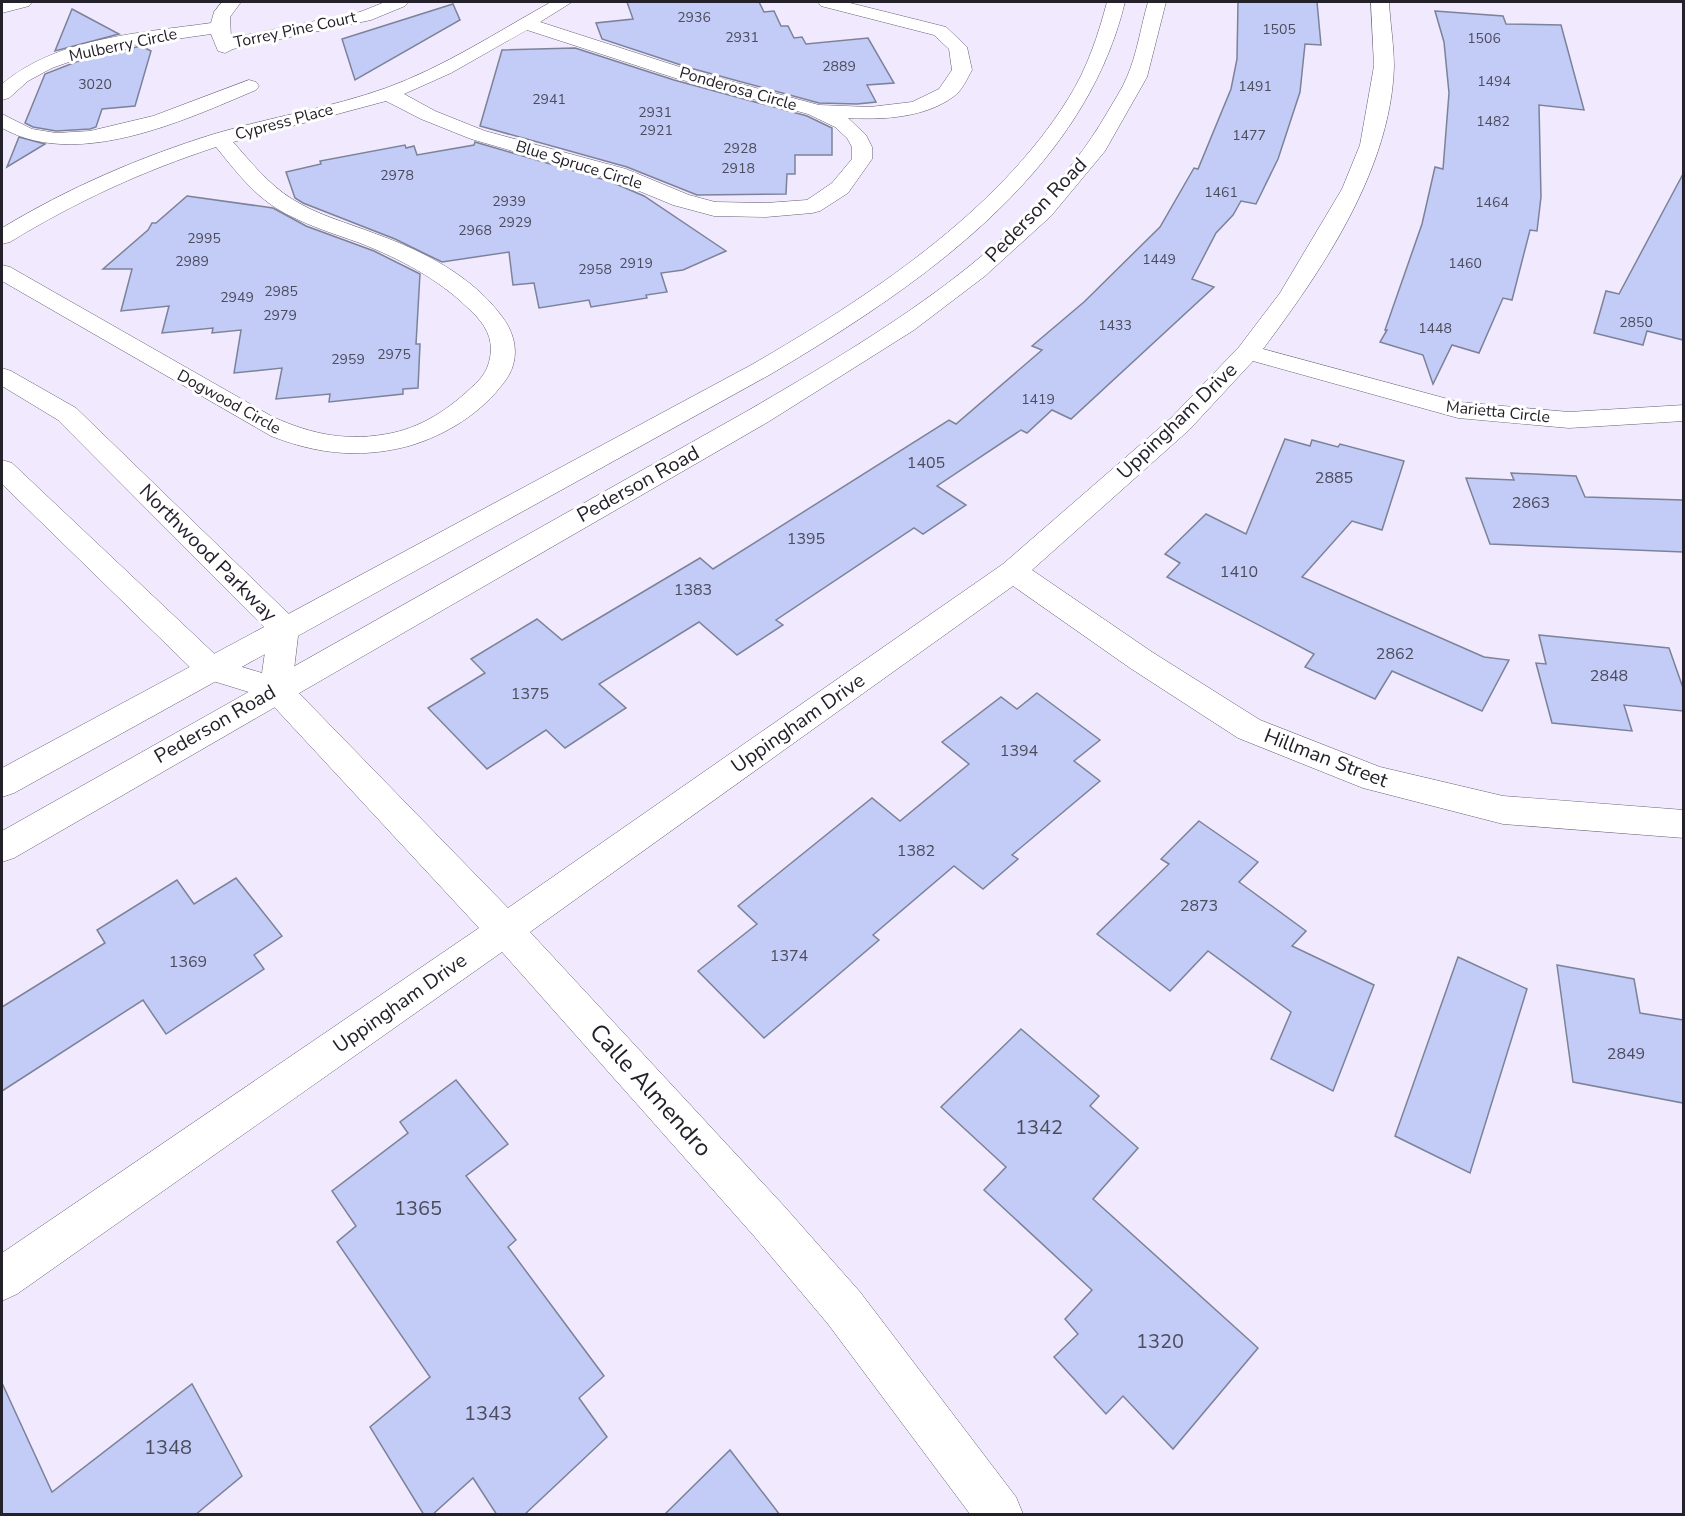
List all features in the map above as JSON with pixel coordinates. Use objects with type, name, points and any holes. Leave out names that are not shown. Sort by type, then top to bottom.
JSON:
[{"type":"street","points":[[2,120],[17,131],[47,137],[96,136],[138,128],[182,114],[266,104],[221,36],[222,10],[232,2]]},
{"type":"street","name":"Torrey Pine Court","points":[[221,36],[365,16],[399,2]]},
{"type":"street","name":"Cypress Place","points":[[2,237],[34,216],[100,184],[220,139],[266,104],[368,101],[451,66],[563,2]]},
{"type":"street","points":[[814,110],[861,114],[885,113],[916,107],[947,93],[962,70],[958,46],[940,31],[827,2]]},
{"type":"street","name":"Pederson Road","points":[[2,784],[762,369],[851,316],[975,218],[1021,172],[1056,132],[1078,99],[1105,44],[1116,2]]},
{"type":"street","name":"Pederson Road","points":[[2,848],[276,689],[830,375],[903,328],[962,284],[1020,233],[1073,178],[1107,132],[1138,75],[1150,40],[1157,2]]},
{"type":"street","name":"Uppingham Drive","points":[[2,1279],[506,930],[1013,571],[1180,424],[1248,352],[1291,295],[1353,189],[1370,145],[1384,66],[1380,2]]},
{"type":"street","name":"Ponderosa Circle","points":[[524,23],[682,74],[814,110],[842,123],[856,135],[862,147],[862,159],[840,188],[812,206]]},
{"type":"street","name":"Mulberry Circle","points":[[2,94],[21,76],[69,55],[103,46],[221,36]]},
{"type":"street","name":"Blue Spruce Circle","points":[[389,93],[428,115],[478,135],[618,174],[681,200],[714,209],[766,210],[812,206]]},
{"type":"street","name":"Dogwood Circle","points":[[2,272],[264,423],[293,437],[340,447],[374,446],[425,431],[456,415],[479,397],[497,376],[503,356],[504,338],[493,320],[473,298],[422,262],[389,246],[302,214],[283,203],[254,179],[220,139]]},
{"type":"street","name":"Marietta Circle","points":[[1248,352],[1458,410],[1569,420],[1683,413]]},
{"type":"street","name":"Northwood Parkway","points":[[2,376],[68,414],[284,628],[276,689]]},
{"type":"street","points":[[2,469],[211,669],[276,689]]},
{"type":"street","name":"Hillman Street","points":[[1013,571],[1141,660],[1250,729],[1375,779],[1503,810],[1683,824]]},
{"type":"street","name":"Calle Almendro","points":[[276,689],[506,930],[770,1221],[844,1308],[999,1515]]},
{"type":"building","points":[[627,2],[759,2],[764,12],[774,11],[781,26],[788,26],[794,38],[802,37],[806,44],[868,38],[894,83],[867,85],[876,102],[819,103],[690,68],[602,39],[596,23],[633,19]]},
{"type":"building","points":[[1238,2],[1317,2],[1321,45],[1305,44],[1300,92],[1278,159],[1256,204],[1241,201],[1233,215],[1216,233],[1192,279],[1214,287],[1071,419],[1052,410],[1027,433],[1021,430],[937,486],[966,505],[923,534],[914,528],[776,620],[783,625],[737,655],[699,622],[599,684],[626,708],[565,748],[546,730],[487,769],[428,708],[485,673],[471,659],[537,619],[562,640],[700,558],[713,569],[949,420],[956,424],[1042,350],[1032,346],[1084,302],[1160,227],[1194,168],[1198,169],[1231,89],[1237,59]]},
{"type":"building","points":[[453,4],[460,20],[355,80],[342,39]]},
{"type":"building","points":[[72,9],[119,34],[55,51]]},
{"type":"building","points":[[1435,11],[1503,16],[1506,24],[1561,25],[1584,110],[1539,105],[1541,197],[1537,231],[1530,230],[1512,300],[1503,298],[1479,353],[1452,345],[1433,384],[1423,355],[1380,342],[1387,330],[1385,330],[1422,224],[1435,167],[1443,169],[1449,93],[1444,42]]},
{"type":"building","points":[[141,46],[151,51],[135,106],[102,109],[96,127],[90,129],[56,131],[33,127],[25,123],[45,74],[81,60]]},
{"type":"building","points":[[575,48],[674,80],[807,116],[832,128],[832,155],[795,155],[795,174],[787,174],[786,194],[697,195],[627,167],[480,126],[502,50]]},
{"type":"building","points":[[19,137],[45,144],[7,167]]},
{"type":"building","points":[[475,142],[609,181],[644,196],[726,251],[683,270],[661,273],[667,292],[646,295],[647,298],[591,307],[589,300],[539,308],[534,283],[513,285],[509,252],[442,262],[395,239],[303,203],[295,198],[286,172],[321,164],[320,161],[405,145],[406,148],[414,146],[417,155],[474,145]]},
{"type":"building","points":[[1683,174],[1683,340],[1647,331],[1643,345],[1594,333],[1606,291],[1619,294]]},
{"type":"building","points":[[187,196],[273,208],[306,226],[374,251],[420,274],[416,344],[420,344],[418,388],[403,389],[403,394],[329,402],[330,394],[276,399],[282,368],[234,373],[241,330],[212,333],[213,328],[162,333],[169,306],[121,311],[132,269],[103,269],[148,230],[152,223],[156,223]]},
{"type":"building","points":[[1285,439],[1310,446],[1312,440],[1338,447],[1340,444],[1404,461],[1382,530],[1352,521],[1302,577],[1484,657],[1509,660],[1482,711],[1392,671],[1375,699],[1305,667],[1314,654],[1167,577],[1180,563],[1165,554],[1206,514],[1246,534]]},
{"type":"building","points":[[1511,473],[1576,476],[1585,497],[1683,500],[1683,552],[1490,544],[1466,478],[1514,480]]},
{"type":"building","points":[[1539,635],[1669,648],[1683,688],[1683,711],[1624,705],[1632,731],[1552,723],[1536,663],[1546,664]]},
{"type":"building","points":[[1037,693],[1100,740],[1074,761],[1100,781],[1012,855],[1018,859],[983,889],[954,866],[873,935],[879,940],[764,1038],[698,971],[757,924],[738,906],[872,798],[900,821],[969,764],[942,742],[1001,697],[1017,709]]},
{"type":"building","points":[[1199,821],[1258,862],[1239,882],[1306,931],[1292,946],[1374,985],[1333,1091],[1271,1059],[1291,1012],[1208,951],[1170,991],[1097,934],[1169,864],[1161,859]]},
{"type":"building","points":[[236,878],[282,936],[254,955],[264,969],[166,1034],[143,1000],[2,1091],[2,1007],[105,943],[97,930],[177,880],[194,904]]},
{"type":"building","points":[[1458,957],[1527,989],[1470,1173],[1395,1136]]},
{"type":"building","points":[[1557,965],[1634,979],[1640,1013],[1683,1020],[1683,1103],[1573,1082]]},
{"type":"building","points":[[1021,1029],[1099,1096],[1090,1106],[1138,1148],[1093,1199],[1258,1348],[1173,1449],[1123,1396],[1106,1414],[1054,1357],[1078,1334],[1065,1319],[1092,1290],[984,1190],[1006,1167],[941,1107]]},
{"type":"building","points":[[456,1080],[508,1144],[466,1176],[516,1240],[508,1247],[604,1376],[579,1398],[607,1437],[524,1515],[497,1515],[473,1478],[432,1515],[424,1515],[370,1427],[430,1377],[337,1242],[356,1226],[332,1191],[408,1133],[400,1122]]},
{"type":"building","points":[[2,1383],[52,1492],[192,1384],[242,1476],[195,1515],[2,1515]]},
{"type":"building","points":[[730,1450],[780,1515],[664,1515]]}]
